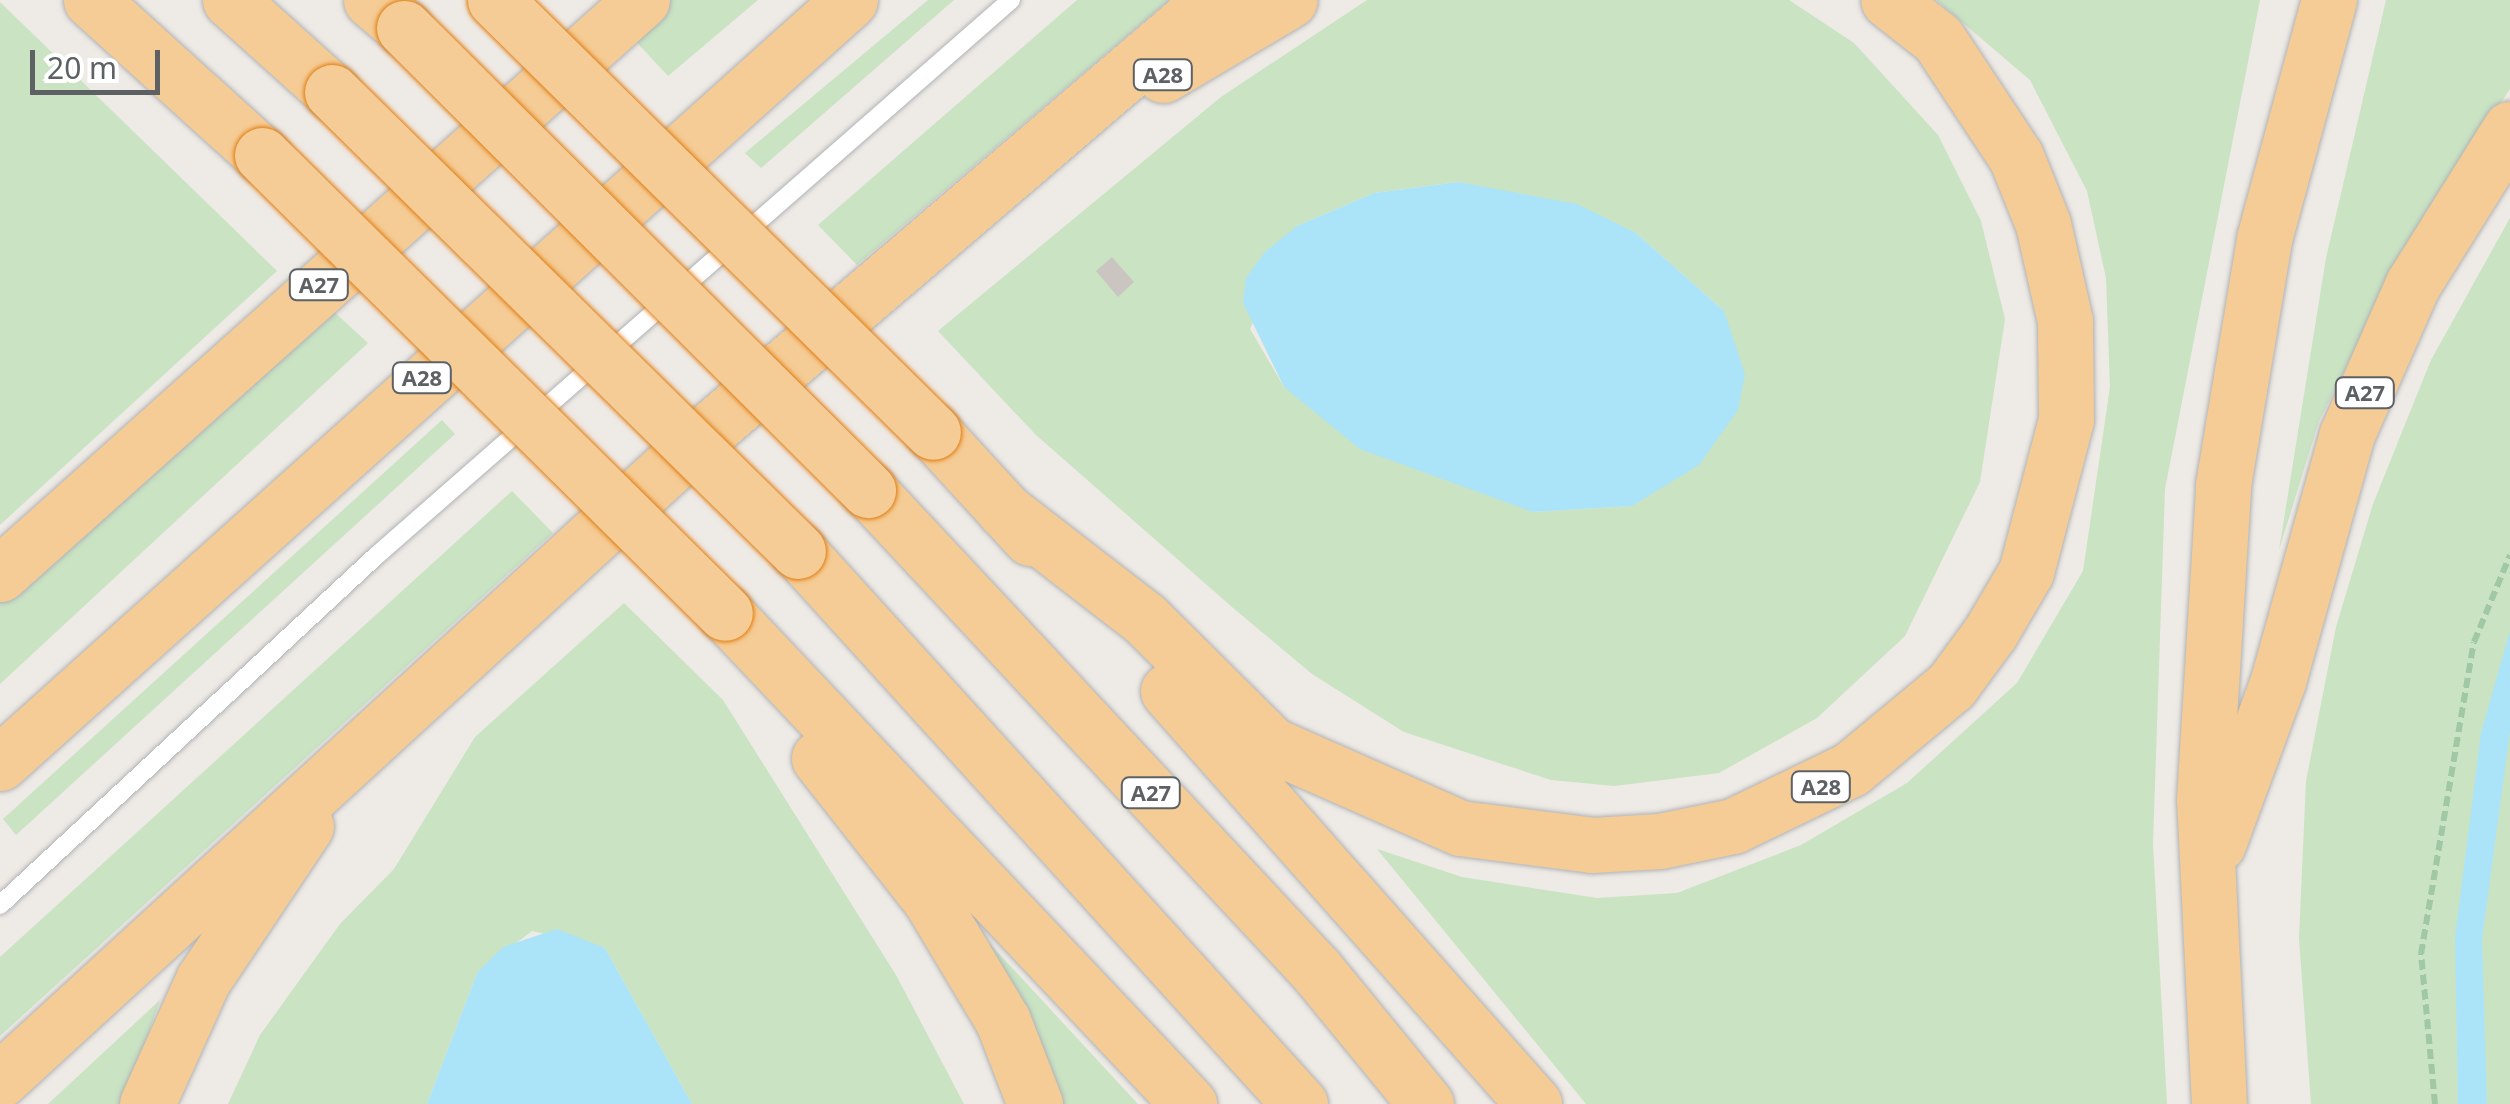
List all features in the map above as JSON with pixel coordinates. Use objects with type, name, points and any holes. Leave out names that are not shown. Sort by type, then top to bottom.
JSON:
[{"type":"highway","name":"A27","points":[[91,0],[262,155],[726,614],[1189,1104]]},
{"type":"highway","points":[[230,0],[332,92],[798,551],[1300,1104]]},
{"type":"highway","points":[[495,0],[933,432],[1534,1104]]},
{"type":"highway","name":"A27","points":[[0,574],[642,0]]},
{"type":"highway","name":"A28","points":[[0,763],[850,0]]},
{"type":"highway","name":"A28","points":[[0,1080],[358,750],[1035,150],[1212,0]]},
{"type":"highway","name":"A28","points":[[1035,150],[1290,0]]},
{"type":"highway","name":"A28","points":[[1004,510],[1145,618],[1272,745],[1460,828],[1592,845],[1660,841],[1732,826],[1838,777],[1904,732],[1990,633],[2026,572],[2066,420],[2065,320],[2043,224],[2016,158],[1938,38],[1888,0]]},
{"type":"highway","points":[[2204,882],[2210,631],[2223,485],[2264,240],[2329,0]]},
{"type":"highway","name":"A27","points":[[388,14],[868,490],[1317,971],[1426,1104]]},
{"type":"highway","name":"A27","points":[[2219,1104],[2204,882],[2278,681],[2347,434],[2413,284],[2510,129]]},
{"type":"highway","name":"A27","points":[[726,614],[784,713],[930,899],[1003,1021],[1035,1104]]},
{"type":"highway","points":[[147,1104],[203,980],[358,750]]},
{"type":"lane","points":[[0,905],[376,556],[1011,0]]},
{"type":"path","points":[[2435,1104],[2421,954],[2474,642],[2510,555]]},
{"type":"green space","points":[[665,0],[758,0],[668,76],[628,33]]},
{"type":"green space","points":[[928,0],[954,0],[761,168],[745,153]]},
{"type":"green space","points":[[1077,0],[1169,0],[857,265],[818,225]]},
{"type":"green space","points":[[1367,0],[1789,0],[1854,43],[1938,135],[1981,221],[2005,319],[1980,482],[1905,636],[1817,718],[1719,773],[1614,786],[1551,780],[1404,732],[1312,674],[1036,435],[938,331],[1221,97]],"holes":[[[1458,182],[1636,233],[1724,311],[1632,506],[1533,512],[1284,387],[1250,329],[1297,226],[1374,193]]]},
{"type":"green space","points":[[1936,0],[2260,0],[2165,489],[2153,843],[2167,1104],[1586,1104],[1377,849],[1462,877],[1597,898],[1677,893],[1801,845],[1907,783],[2017,683],[2083,571],[2110,387],[2106,278],[2087,191],[2030,80]]},
{"type":"green space","points":[[2386,0],[2510,0],[2510,89],[2425,213],[2319,421],[2279,550],[2326,258]]},
{"type":"green space","points":[[0,2],[277,271],[0,525]]},
{"type":"green space","points":[[2510,218],[2510,1104],[2311,1104],[2299,938],[2306,781],[2336,627],[2373,504],[2431,360]]},
{"type":"green space","points":[[321,300],[368,343],[0,684],[0,589]]},
{"type":"green space","points":[[442,420],[455,434],[16,835],[3,819]]},
{"type":"green space","points":[[512,491],[553,533],[0,1036],[0,957]]},
{"type":"green space","points":[[624,603],[723,700],[896,975],[964,1104],[692,1104],[605,948],[532,931],[477,973],[427,1104],[228,1104],[260,1035],[340,924],[394,869],[475,737]]},
{"type":"green space","points":[[953,904],[1138,1104],[1051,1104]]},
{"type":"green space","points":[[160,1000],[124,1104],[48,1104]]},
{"type":"water","points":[[1458,182],[1577,204],[1636,233],[1724,311],[1745,374],[1738,410],[1699,465],[1632,506],[1533,512],[1360,449],[1284,387],[1243,303],[1246,278],[1265,252],[1297,226],[1374,193]]},
{"type":"water","points":[[2510,631],[2510,731],[2482,939],[2487,1104],[2458,1104],[2455,937],[2481,733]]},
{"type":"water","points":[[557,929],[605,948],[692,1104],[427,1104],[477,973],[503,947]]},
{"type":"building","points":[[1112,257],[1134,282],[1118,297],[1096,271]]}]
